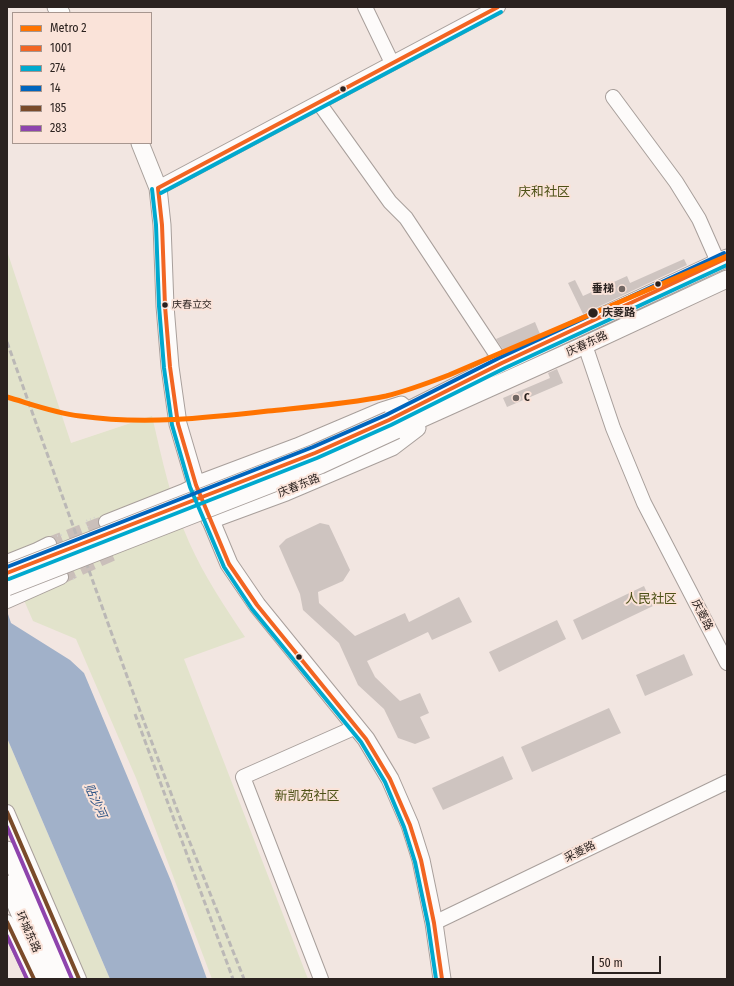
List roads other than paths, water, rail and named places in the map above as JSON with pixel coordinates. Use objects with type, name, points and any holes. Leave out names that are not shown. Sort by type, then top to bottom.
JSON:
[{"type":"main road","points":[[140,144],[158,188],[162,225],[165,306],[170,367],[178,424],[196,485],[229,564],[257,604],[366,740],[390,779],[410,825],[421,860],[434,922],[442,979]]},
{"type":"main road","name":"庆春东路","points":[[392,425],[452,388],[502,363],[722,260]]},
{"type":"main road","name":"庆春东路","points":[[392,425],[446,408],[727,279]]},
{"type":"main road","name":"庆春东路","points":[[196,485],[297,447],[382,411],[452,388]]},
{"type":"main road","name":"庆春东路","points":[[210,520],[286,492],[392,447],[446,408]]},
{"type":"main road","points":[[7,573],[315,453],[392,425]]},
{"type":"main road","points":[[7,587],[320,465],[392,425]]},
{"type":"main road","name":"环城东路","points":[[7,850],[64,979]]},
{"type":"main road","name":"环城东路","points":[[9,894],[48,979]]},
{"type":"street","points":[[365,7],[392,63]]},
{"type":"street","points":[[158,188],[498,7]]},
{"type":"street","points":[[614,97],[676,182],[722,260]]},
{"type":"street","points":[[319,103],[390,202],[406,218],[502,363]]},
{"type":"street","name":"庆菱路","points":[[585,345],[613,428],[644,503],[727,663]]},
{"type":"street","points":[[106,522],[196,485]]},
{"type":"street","points":[[118,551],[198,520],[210,520]]},
{"type":"street","points":[[7,562],[49,544]]},
{"type":"street","points":[[7,600],[62,577]]},
{"type":"street","points":[[321,979],[243,777],[356,727]]},
{"type":"street","name":"采菱路","points":[[434,922],[727,782]]},
{"type":"street","points":[[7,812],[79,979]]},
{"type":"street","name":"环城东路","points":[[7,922],[34,979]]},
{"type":"water","name":"贴沙河","points":[[7,611],[11,623],[70,660],[84,673],[171,881],[207,979],[110,979],[7,738]]},
{"type":"tunnel","points":[[49,544],[106,522]]},
{"type":"tunnel","points":[[61,577],[112,554]]},
{"type":"railway","points":[[7,342],[128,679],[181,820],[244,979]]},
{"type":"railway","points":[[135,714],[233,979]]},
{"type":"metro line","name":"2","points":[[7,397],[71,415],[127,420],[174,420],[245,414],[371,399],[410,389],[449,375],[727,256]]},
{"type":"place","name":"垂梯","points":[[622,289]]},
{"type":"place","name":"庆春立交","points":[[165,305]]},
{"type":"place","name":"庆菱路","points":[[593,313]]},
{"type":"place","name":"C","points":[[516,398]]},
{"type":"district","name":"庆和社区","points":[[544,192]]},
{"type":"district","name":"人民社区","points":[[651,599]]},
{"type":"district","name":"新凯苑社区","points":[[307,796]]}]
